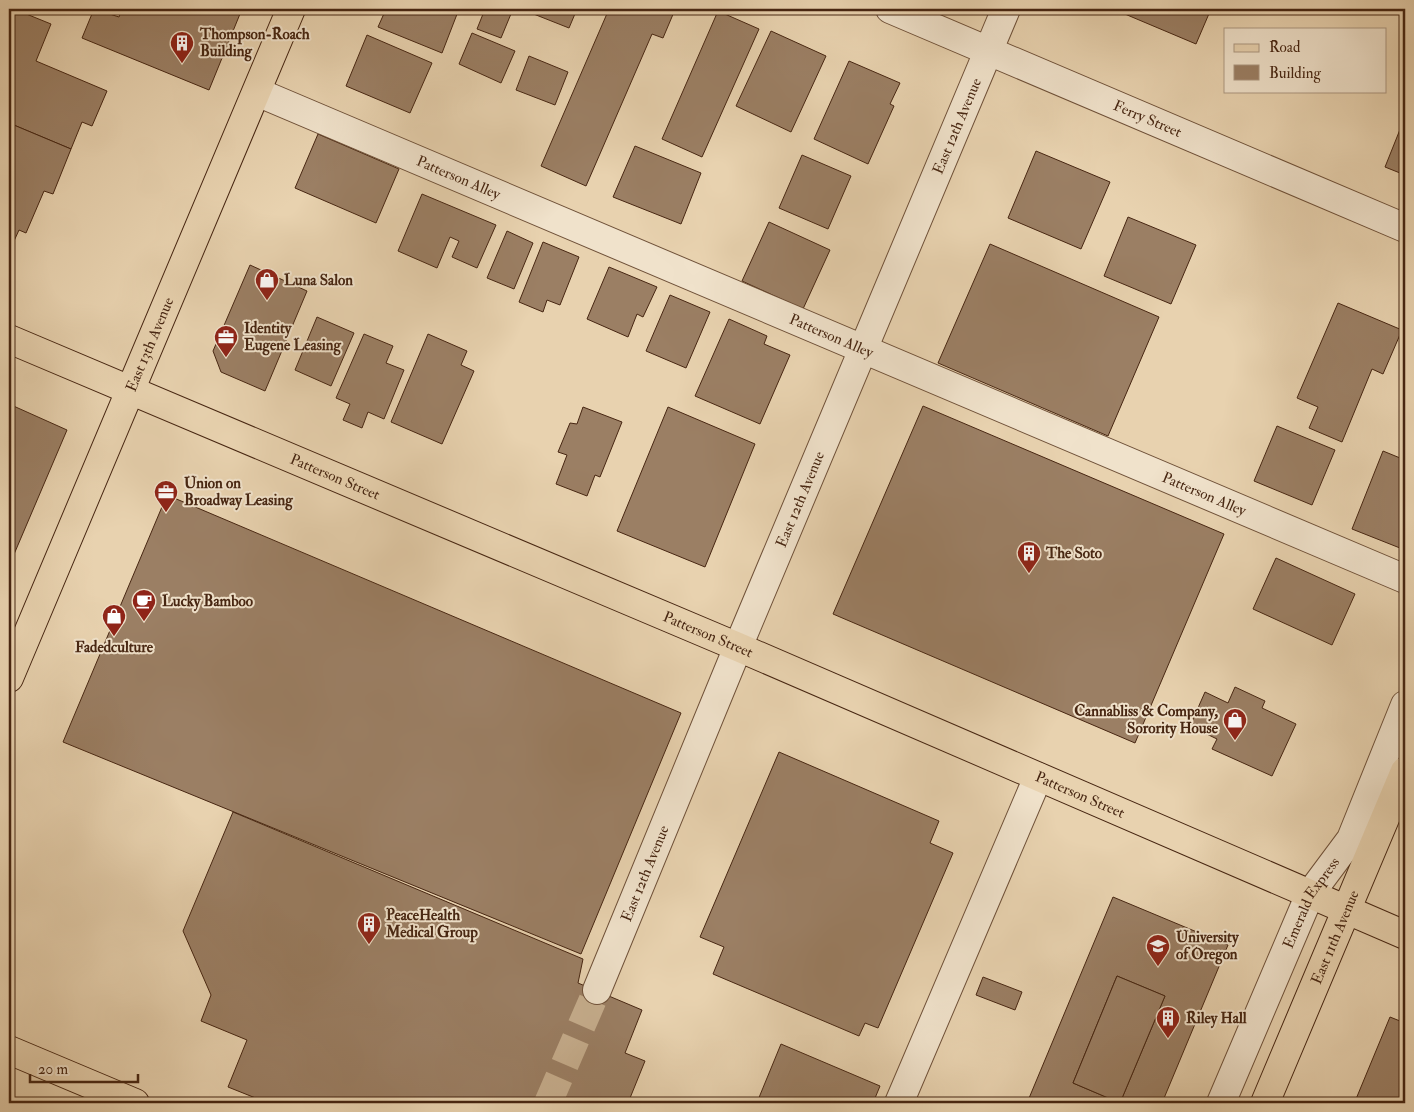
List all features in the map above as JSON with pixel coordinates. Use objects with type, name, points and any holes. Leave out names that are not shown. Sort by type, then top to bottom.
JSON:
[{"type":"main road","name":"East 13th Avenue","points":[[9,678],[291,9]]},
{"type":"main road","name":"Patterson Street","points":[[9,339],[738,647],[1405,935]]},
{"type":"main road","name":"East 11th Avenue","points":[[1265,1103],[1405,771]]},
{"type":"main road","points":[[9,1050],[135,1103]]},
{"type":"street","name":"Ferry Street","points":[[890,9],[1405,228]]},
{"type":"street","name":"East 12th Avenue","points":[[597,990],[738,647],[865,350],[1006,9]]},
{"type":"street","name":"Patterson Alley","points":[[256,92],[1405,579]]},
{"type":"street","name":"Emerald Express","points":[[1222,1103],[1310,894],[1351,839],[1405,705]]},
{"type":"street","points":[[899,1103],[1038,777]]},
{"type":"building","points":[[9,9],[14,9],[51,24],[36,61],[107,91],[92,126],[82,122],[71,149],[9,123]]},
{"type":"building","name":"Thompson-Roach Building","points":[[94,9],[119,17],[122,9],[242,9],[209,90],[82,38]]},
{"type":"building","points":[[386,9],[459,9],[442,53],[378,27]]},
{"type":"building","points":[[485,9],[513,9],[501,38],[477,29]]},
{"type":"building","points":[[521,9],[577,9],[569,28]]},
{"type":"building","points":[[609,9],[620,12],[622,9],[666,9],[674,12],[663,38],[652,34],[586,186],[541,166]]},
{"type":"building","points":[[1113,9],[1211,9],[1196,44]]},
{"type":"building","points":[[718,11],[759,29],[702,157],[662,139]]},
{"type":"building","points":[[771,31],[826,56],[791,132],[736,106]]},
{"type":"building","points":[[472,33],[515,51],[501,83],[459,64]]},
{"type":"building","points":[[367,35],[432,63],[410,113],[346,86]]},
{"type":"building","points":[[529,56],[568,72],[555,105],[516,90]]},
{"type":"building","points":[[849,61],[900,83],[890,104],[894,106],[868,164],[814,139]]},
{"type":"building","points":[[1405,117],[1405,175],[1385,167]]},
{"type":"building","points":[[9,123],[71,149],[53,194],[44,191],[26,233],[19,230],[9,252]]},
{"type":"building","points":[[318,134],[399,169],[376,223],[295,188]]},
{"type":"building","points":[[635,146],[701,173],[681,224],[613,197]]},
{"type":"building","points":[[1036,151],[1110,182],[1081,249],[1008,218]]},
{"type":"building","points":[[802,155],[851,176],[828,229],[779,208]]},
{"type":"building","points":[[422,194],[496,225],[477,268],[452,257],[459,241],[450,237],[437,268],[398,251]]},
{"type":"building","points":[[1128,217],[1196,245],[1171,304],[1104,276]]},
{"type":"building","points":[[769,222],[830,250],[803,309],[742,281]]},
{"type":"building","points":[[507,231],[533,243],[514,289],[487,278]]},
{"type":"building","points":[[543,242],[579,257],[560,305],[547,300],[543,312],[519,302]]},
{"type":"building","points":[[990,244],[1159,317],[1108,436],[938,363]]},
{"type":"building","points":[[250,265],[307,291],[265,391],[221,372],[213,351]]},
{"type":"building","points":[[609,267],[657,287],[643,317],[637,314],[628,337],[587,319]]},
{"type":"building","points":[[670,295],[710,312],[686,368],[646,351]]},
{"type":"building","points":[[1338,303],[1402,330],[1383,374],[1372,369],[1342,442],[1309,428],[1318,407],[1297,398]]},
{"type":"building","points":[[317,317],[354,333],[331,386],[295,370]]},
{"type":"building","points":[[729,319],[767,336],[764,344],[790,355],[760,424],[695,396]]},
{"type":"building","points":[[364,334],[393,346],[386,363],[404,370],[384,419],[368,412],[362,428],[343,420],[350,404],[336,398]]},
{"type":"building","points":[[428,334],[467,351],[461,365],[474,371],[442,444],[391,422]]},
{"type":"building","points":[[9,404],[67,430],[9,566]]},
{"type":"building","name":"The Soto","points":[[923,406],[1224,534],[1135,743],[833,614]]},
{"type":"building","points":[[583,407],[622,422],[600,477],[595,475],[587,496],[556,484],[567,455],[558,452],[570,423],[577,424]]},
{"type":"building","points":[[668,407],[755,444],[705,567],[617,531]]},
{"type":"building","points":[[1277,426],[1335,450],[1312,505],[1254,481]]},
{"type":"building","points":[[1383,451],[1405,460],[1405,550],[1352,529]]},
{"type":"building","points":[[167,495],[681,713],[581,954],[63,742]]},
{"type":"building","points":[[1276,558],[1355,594],[1332,645],[1253,609]]},
{"type":"building","points":[[1235,687],[1265,701],[1262,708],[1296,724],[1272,776],[1212,749],[1217,739],[1190,726],[1205,692],[1228,703]]},
{"type":"building","points":[[779,752],[939,821],[930,843],[953,853],[878,1028],[865,1023],[859,1036],[713,974],[724,947],[700,937]]},
{"type":"building","name":"PeaceHealth Medical Group","points":[[233,812],[583,959],[578,983],[642,1010],[625,1053],[645,1061],[628,1103],[268,1103],[228,1087],[247,1040],[201,1021],[211,995],[183,931]]},
{"type":"building","name":"Riley Hall","points":[[1113,897],[1228,945],[1162,1103],[1120,1103],[1027,1103]],"holes":[[[1117,976],[1165,996],[1120,1103],[1073,1083]]]},
{"type":"building","points":[[1117,976],[1165,996],[1120,1103],[1073,1083]]},
{"type":"building","points":[[983,977],[1022,992],[1015,1010],[976,995]]},
{"type":"building","points":[[1390,1017],[1405,1023],[1405,1103],[1366,1103],[1356,1099]]},
{"type":"building","points":[[781,1044],[880,1086],[873,1103],[749,1103],[758,1100]]},
{"type":"tunnel","points":[[548,1103],[597,990]]},
{"type":"place","name":"Thompson-Roach Building","points":[[182,64]]},
{"type":"place","name":"Luna Salon","points":[[267,301]]},
{"type":"place","name":"Identity Eugene Leasing","points":[[226,358]]},
{"type":"place","name":"Union on Broadway Leasing","points":[[166,513]]},
{"type":"place","name":"The Soto","points":[[1029,574]]},
{"type":"place","name":"Lucky Bamboo","points":[[144,622]]},
{"type":"place","name":"Fadedculture","points":[[114,637]]},
{"type":"place","name":"Cannabliss & Company, Sorority House","points":[[1235,741]]},
{"type":"place","name":"PeaceHealth Medical Group","points":[[369,945]]},
{"type":"place","name":"University of Oregon","points":[[1158,967]]},
{"type":"place","name":"Riley Hall","points":[[1168,1039]]}]
